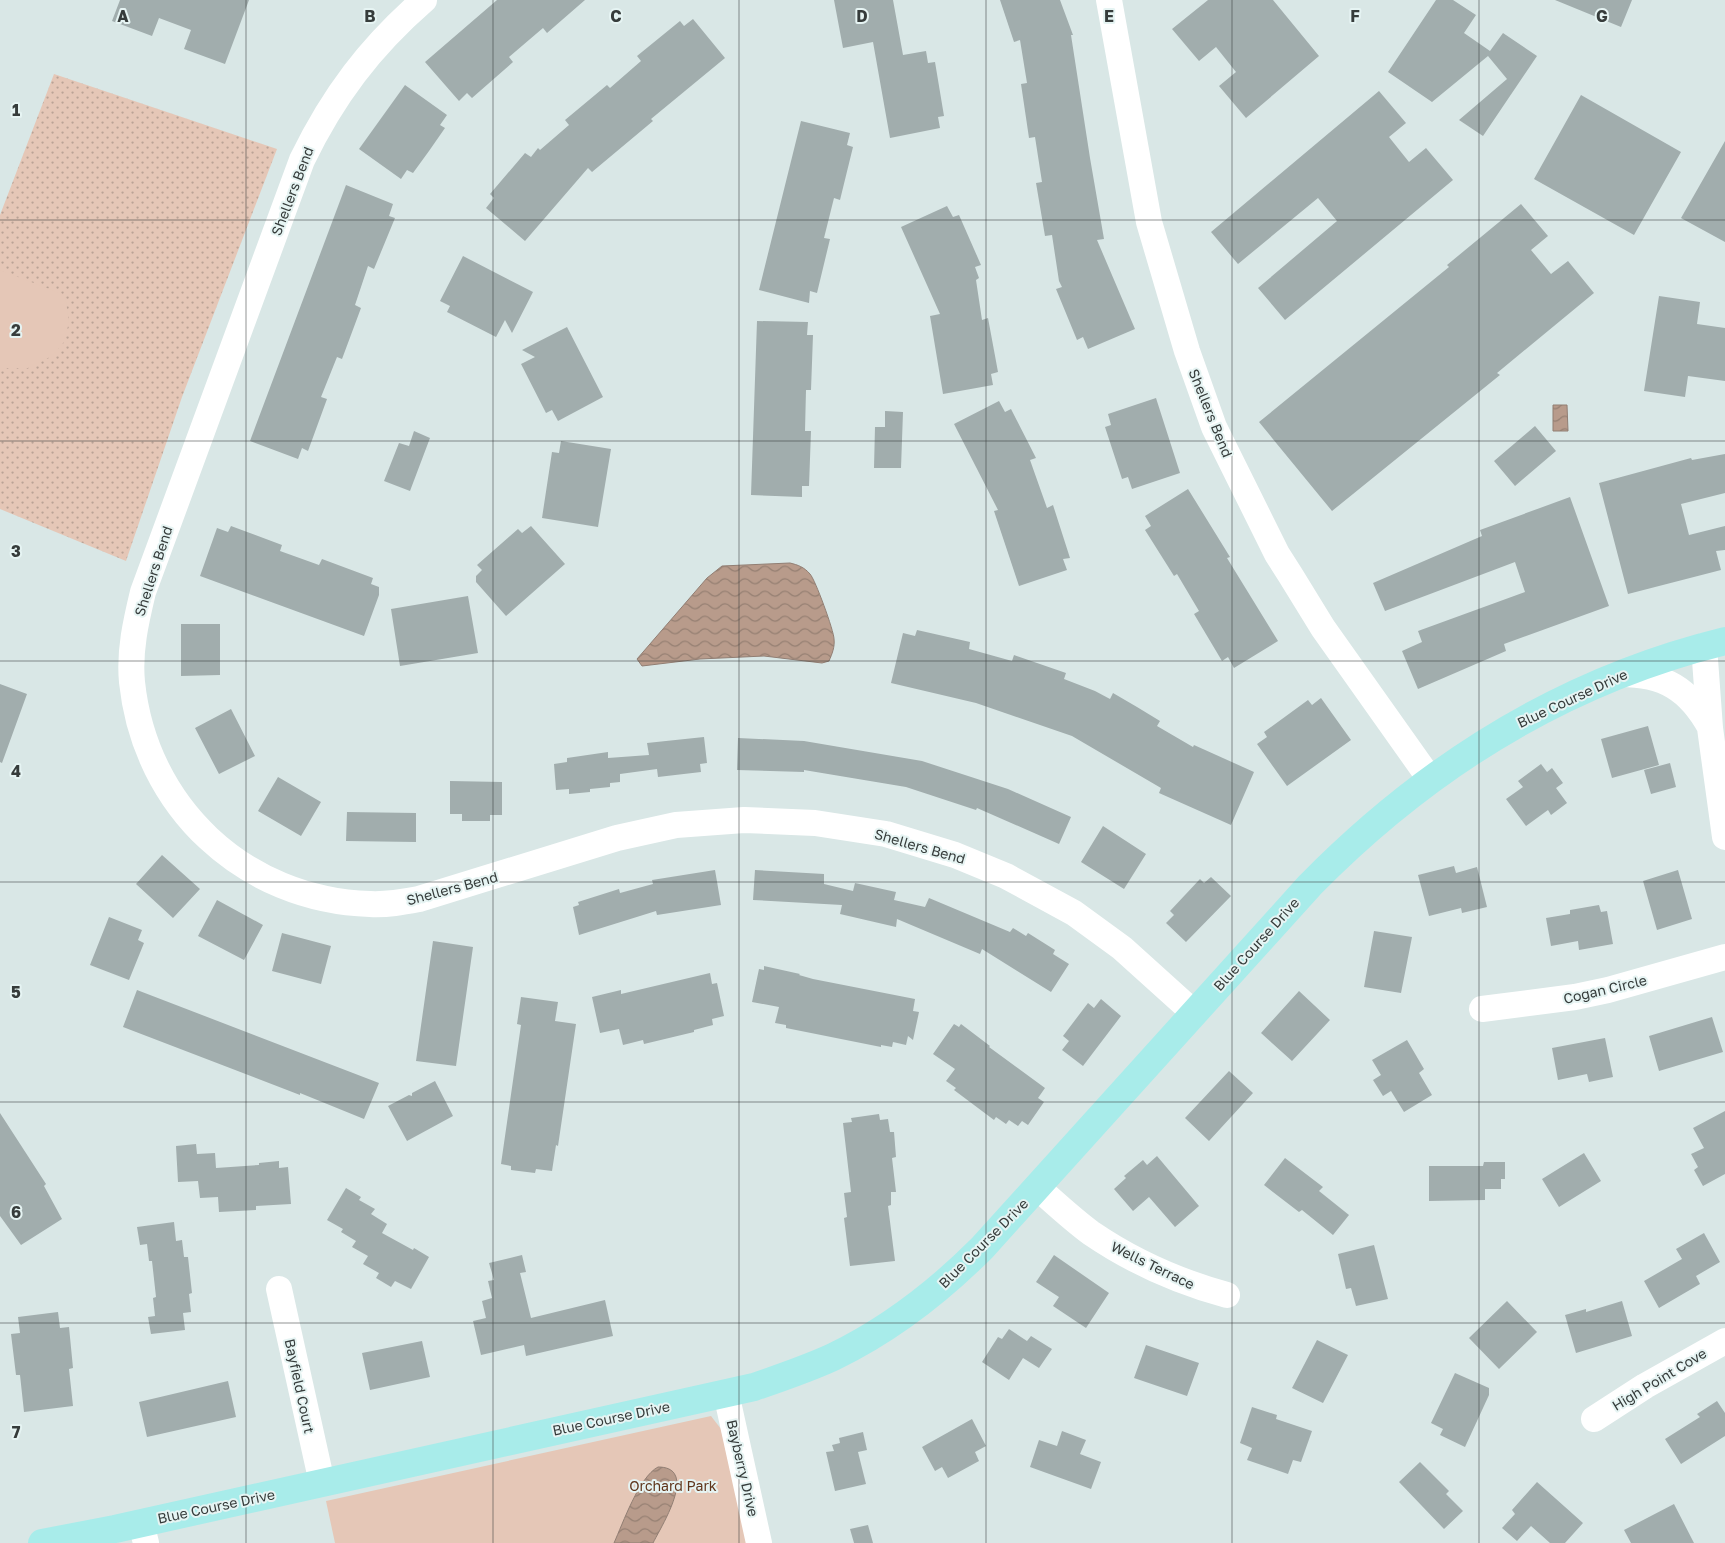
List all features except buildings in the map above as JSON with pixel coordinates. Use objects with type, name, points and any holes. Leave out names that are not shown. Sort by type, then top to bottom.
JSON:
[{"type":"main road","name":"Blue Course Drive","points":[[42,1543],[144,1533],[322,1483],[726,1393],[754,1386],[816,1364],[857,1344],[896,1320],[953,1278],[1038,1188],[1269,929],[1343,851],[1372,824],[1430,779],[1525,718],[1591,686],[1621,674],[1715,644]]},
{"type":"street","name":"Shellers Bend","points":[[424,0],[402,19],[367,55],[317,129],[302,160],[143,592],[132,652],[132,680],[136,708],[147,747],[159,776],[182,810],[208,839],[229,857],[260,876],[294,891],[313,896],[370,904],[389,904],[419,899],[617,838],[676,825],[744,820],[815,824],[886,834],[955,854],[1006,876],[1074,913],[1122,948],[1194,1013]]},
{"type":"street","name":"Shellers Bend","points":[[1109,0],[1149,222],[1187,351],[1214,427],[1277,554],[1323,628],[1430,779]]},
{"type":"street","points":[[1715,644],[1710,728],[1725,838]]},
{"type":"street","points":[[1621,674],[1644,675],[1680,690],[1697,706],[1710,728]]},
{"type":"street","name":"Cogan Circle","points":[[1482,1009],[1575,997],[1608,990],[1725,957]]},
{"type":"street","name":"Wells Terrace","points":[[1038,1188],[1090,1232],[1128,1256],[1175,1278],[1227,1295]]},
{"type":"street","name":"Bayfield Court","points":[[279,1289],[322,1483]]},
{"type":"street","name":"High Point Cove","points":[[1594,1419],[1645,1386],[1725,1341]]},
{"type":"street","name":"Bayberry Drive","points":[[726,1393],[760,1543]]},
{"type":"green space","points":[[54,74],[277,149],[182,397],[126,561],[0,509],[0,215]]},
{"type":"green space","points":[[0,270],[65,295],[69,322],[64,342],[52,356],[28,368],[0,368]]},
{"type":"green space","name":"Orchard Park","points":[[711,1416],[721,1429],[747,1543],[335,1543],[326,1501]]},
{"type":"water","points":[[1553,405],[1567,405],[1568,431],[1553,431]]},
{"type":"water","points":[[790,563],[808,572],[820,595],[834,639],[834,648],[829,661],[822,663],[764,656],[700,659],[642,666],[637,659],[707,578],[722,566]]},
{"type":"water","points":[[658,1467],[670,1470],[676,1476],[677,1486],[669,1511],[653,1543],[614,1543],[638,1490],[644,1480]]}]
